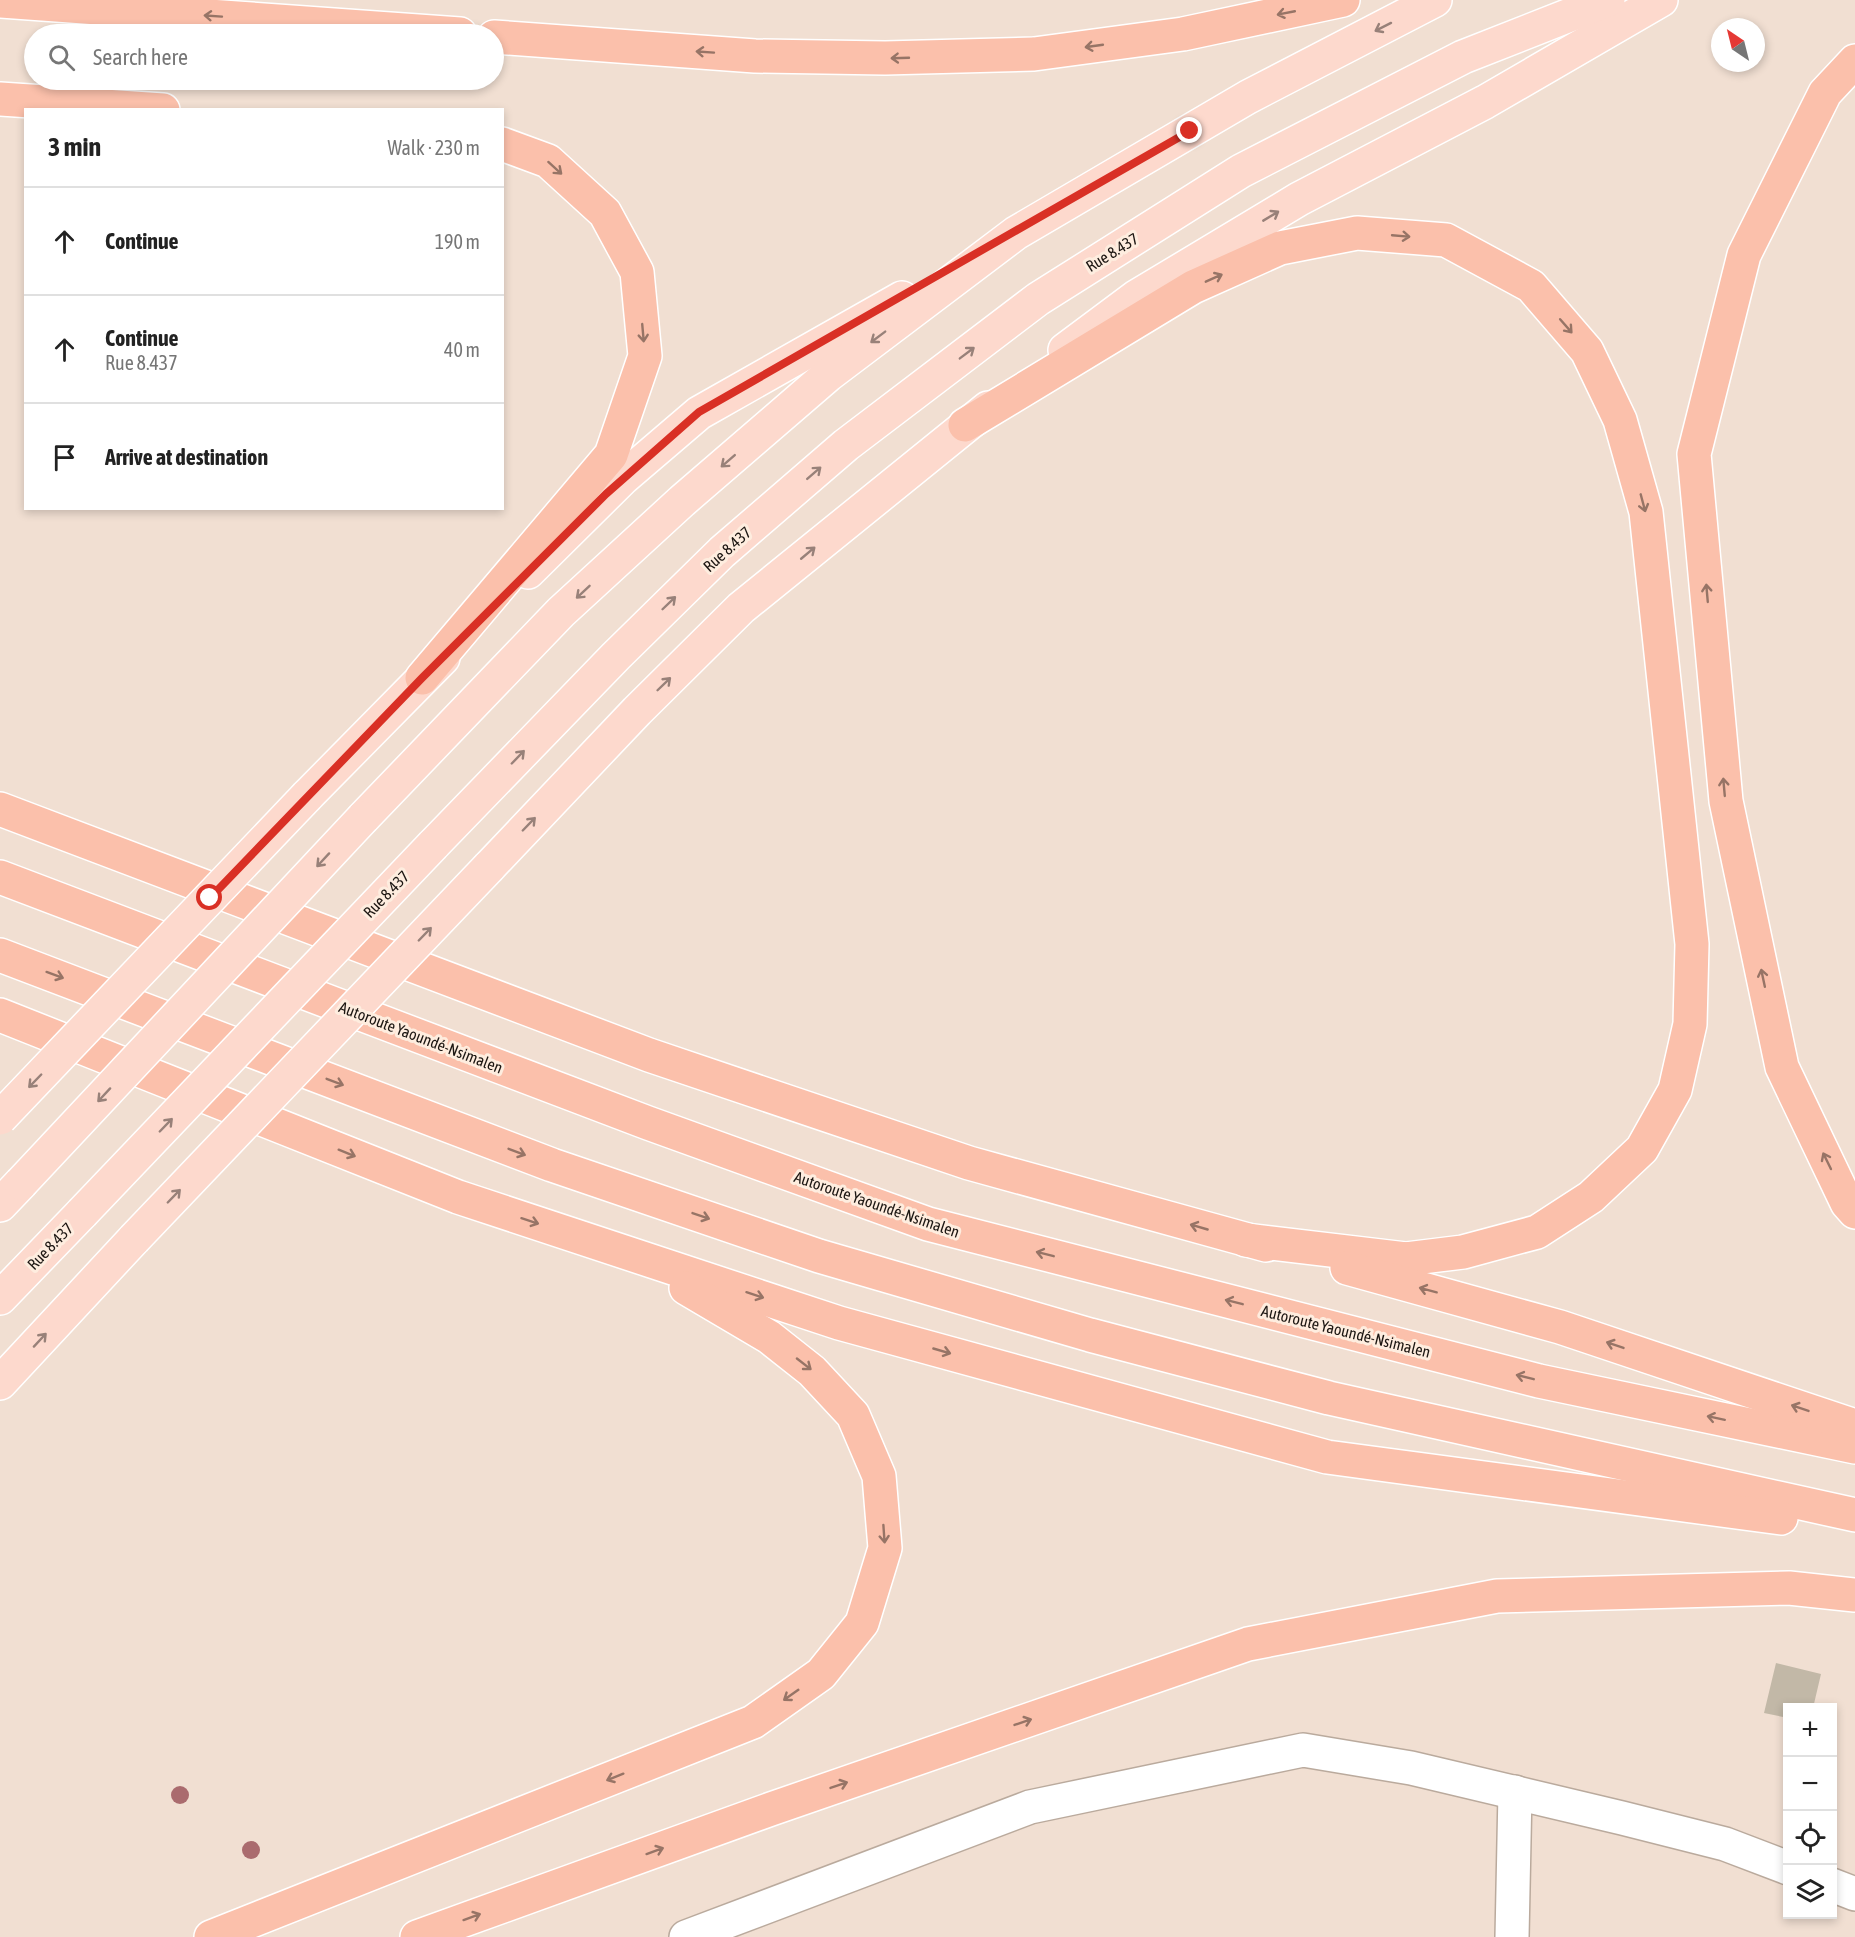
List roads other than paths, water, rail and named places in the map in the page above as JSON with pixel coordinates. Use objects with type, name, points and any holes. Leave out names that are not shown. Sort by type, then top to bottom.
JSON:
[{"type":"highway","points":[[504,38],[756,56],[885,58],[1034,54],[1184,34],[1343,0]]},
{"type":"highway","points":[[0,1],[321,24]]},
{"type":"highway","points":[[1855,61],[1825,93],[1744,255],[1695,454],[1726,801],[1782,1067],[1847,1203],[1855,1212]]},
{"type":"highway","points":[[0,99],[133,108]]},
{"type":"highway","points":[[422,678],[610,455],[645,356],[637,272],[605,213],[549,161],[504,145]]},
{"type":"highway","points":[[965,425],[1193,287],[1280,248],[1357,233],[1446,240],[1531,286],[1587,351],[1620,420],[1646,512],[1692,944],[1690,1024],[1674,1090],[1642,1149],[1590,1197],[1537,1232],[1463,1252],[1406,1259],[1246,1240]]},
{"type":"highway","points":[[0,809],[649,1055],[969,1163],[1560,1327],[1855,1426]]},
{"type":"highway","name":"Autoroute Yaoundé-Nsimalen","points":[[0,878],[648,1124],[928,1224],[1539,1381],[1855,1447]]},
{"type":"highway","points":[[0,955],[552,1165],[819,1256],[1090,1335],[1329,1398],[1855,1515]]},
{"type":"highway","points":[[0,1015],[458,1197],[839,1323],[1328,1457],[1855,1528]]},
{"type":"highway","points":[[211,1937],[753,1722],[821,1674],[862,1623],[885,1548],[879,1476],[854,1415],[812,1371],[769,1337],[701,1294],[570,1234]]},
{"type":"highway","points":[[417,1937],[771,1809],[1248,1644],[1497,1596],[1789,1588],[1855,1595]]},
{"type":"main road","points":[[0,1118],[422,678],[623,478],[699,412],[1016,233],[1248,97],[1435,0]]},
{"type":"main road","name":"Rue 8.437","points":[[0,1298],[616,656],[722,552],[846,445],[1038,299],[1241,171],[1462,57],[1608,0]]},
{"type":"main road","points":[[0,1383],[134,1239],[637,711],[741,608],[965,425],[1136,297],[1299,199],[1485,102],[1661,0]]},
{"type":"main road","points":[[10,1194],[363,818],[561,612],[682,501],[828,375],[1016,233]]},
{"type":"street","points":[[686,1937],[1030,1807],[1303,1750],[1411,1768],[1515,1792],[1725,1844],[1783,1866]]},
{"type":"street","points":[[1512,1937],[1515,1792]]},
{"type":"street","points":[[1837,1887],[1855,1894]]}]
